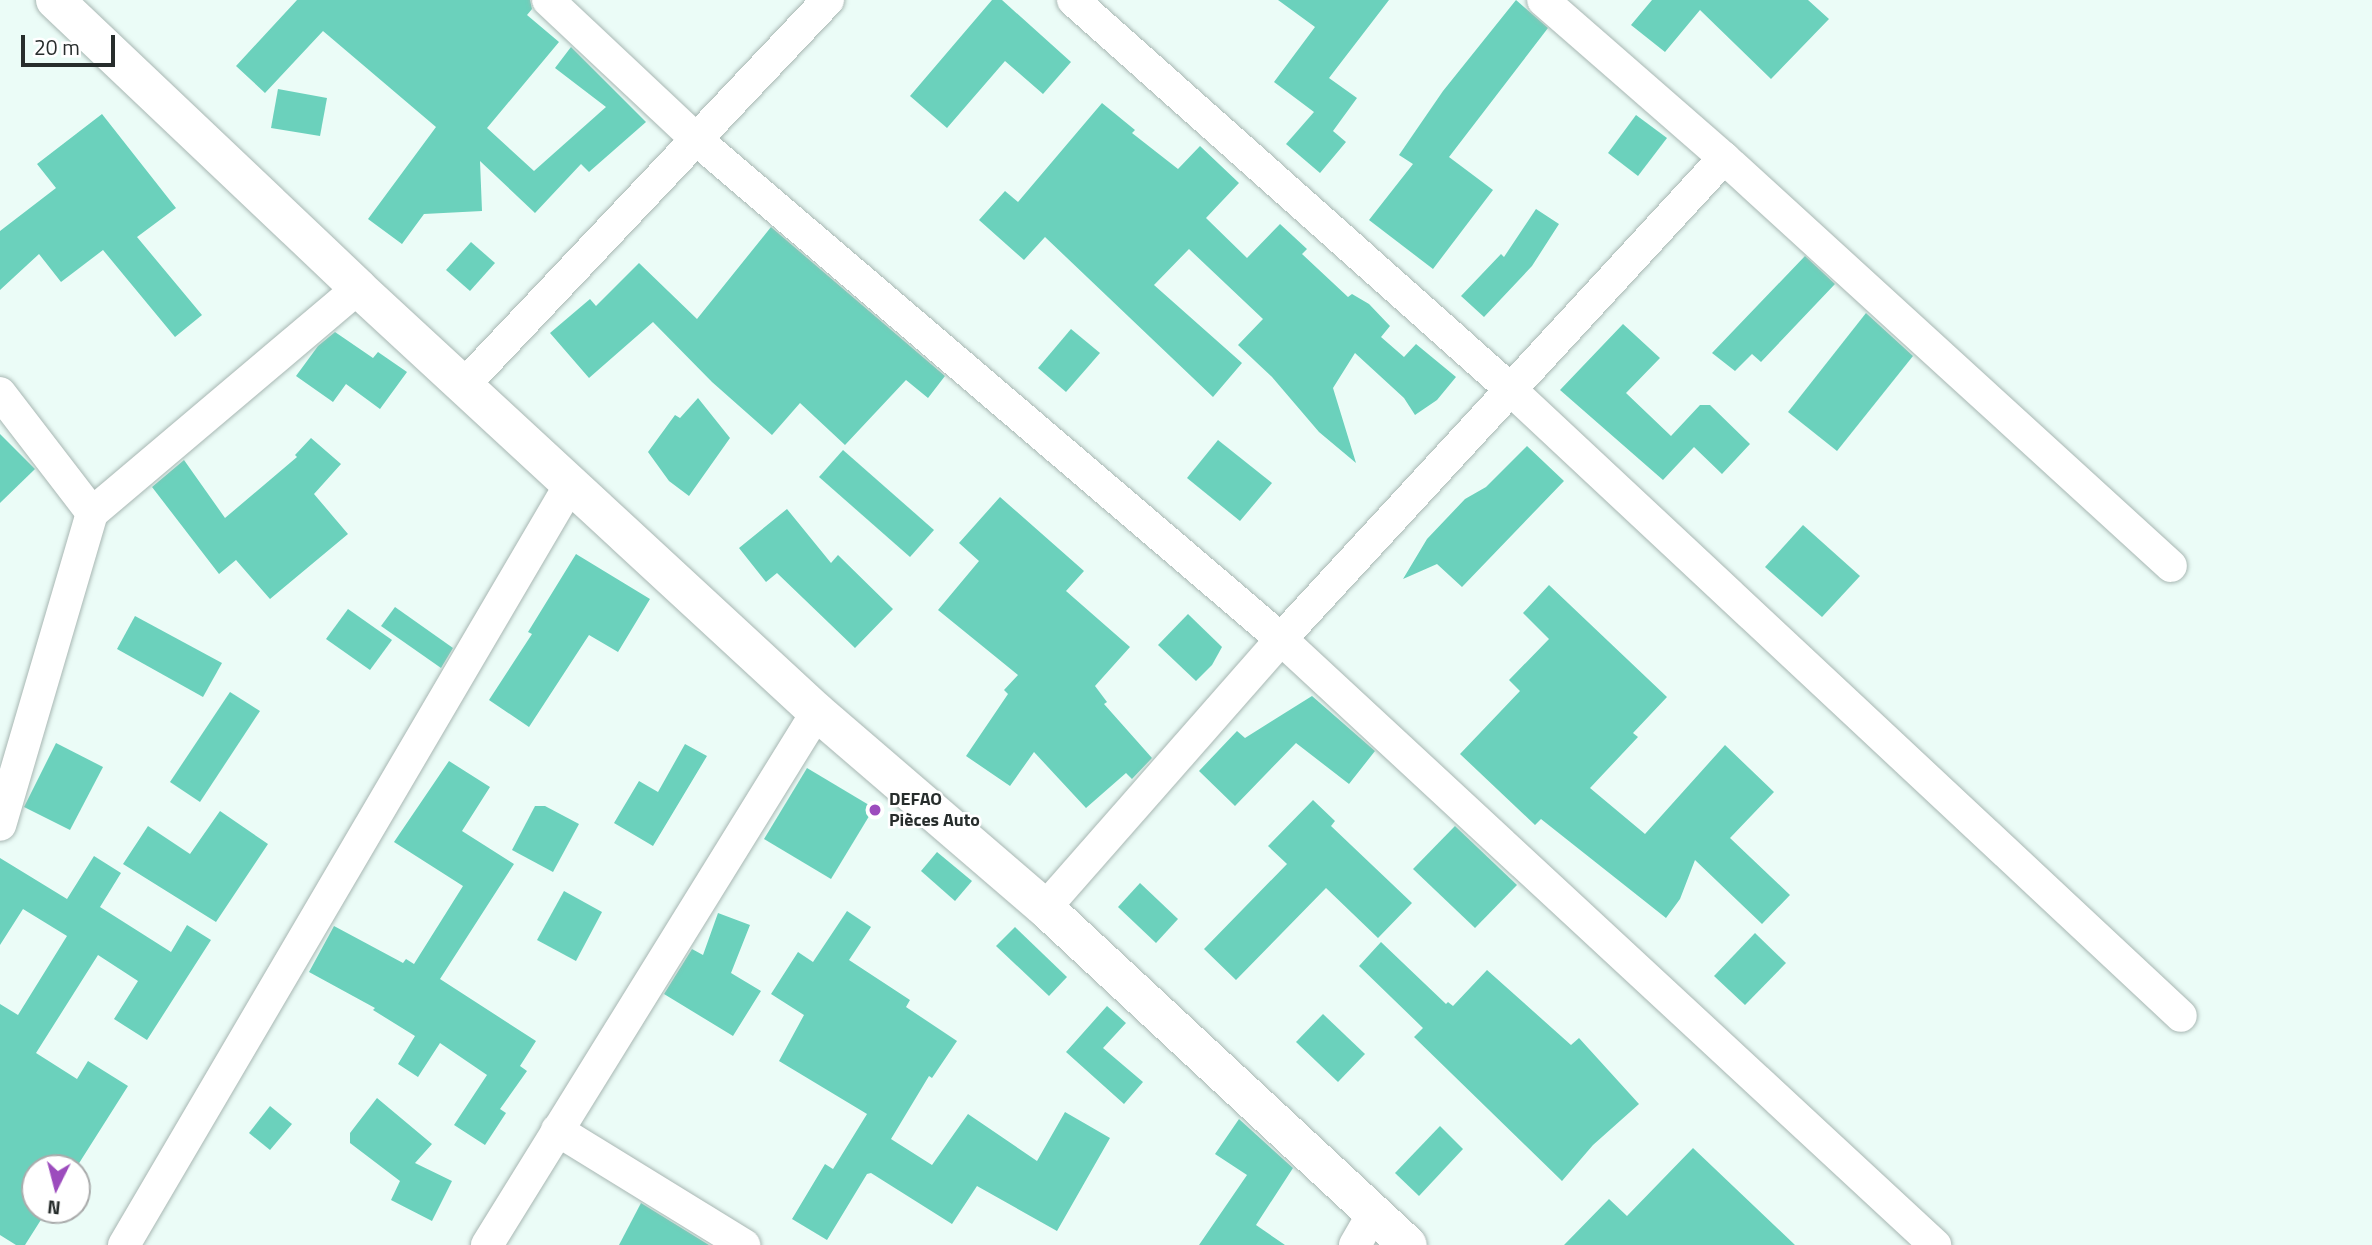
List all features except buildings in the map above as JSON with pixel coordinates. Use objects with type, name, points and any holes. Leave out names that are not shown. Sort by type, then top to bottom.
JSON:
[{"type":"street","points":[[55,0],[359,288],[817,712],[1045,908],[1408,1245]]},
{"type":"street","points":[[548,0],[698,140],[1281,639],[1935,1245]]},
{"type":"street","points":[[464,385],[828,0]]},
{"type":"street","points":[[1073,0],[1510,389],[2181,1016]]},
{"type":"street","points":[[1543,0],[1724,158],[2171,566]]},
{"type":"street","points":[[1045,908],[1281,639],[1724,158]]},
{"type":"street","points":[[0,825],[92,513],[359,288]]},
{"type":"street","points":[[0,393],[92,513]]},
{"type":"street","points":[[124,1245],[571,483]]},
{"type":"street","points":[[487,1245],[817,712]]},
{"type":"street","points":[[557,1130],[744,1245]]},
{"type":"street","points":[[1355,1245],[1374,1213]]},
{"type":"place","name":"DEFAO Pièces Auto","points":[[875,810]]}]
